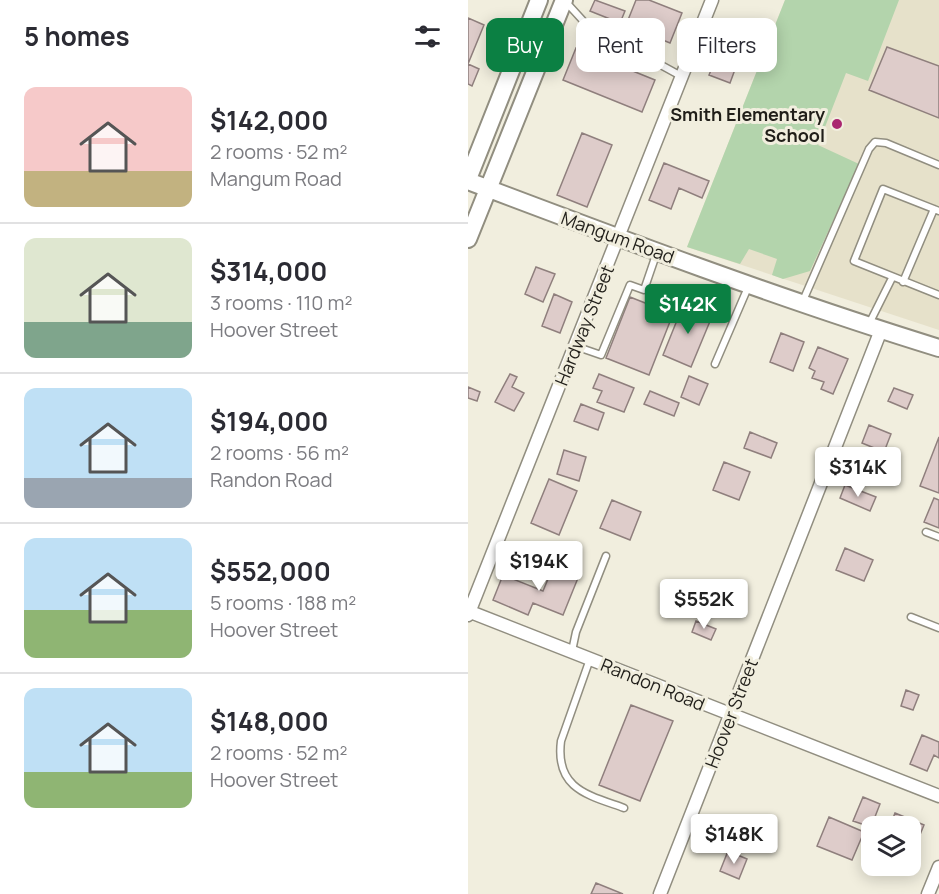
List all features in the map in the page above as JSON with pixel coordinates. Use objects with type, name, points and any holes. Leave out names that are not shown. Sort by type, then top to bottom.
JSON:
[{"type":"street","points":[[468,180],[539,0]]},
{"type":"street","points":[[556,18],[564,0]]},
{"type":"street","name":"Hardway Street","points":[[468,613],[712,0]]},
{"type":"street","points":[[468,239],[534,72]]},
{"type":"street","name":"Mangum Road","points":[[468,180],[657,252],[874,328],[939,348]]},
{"type":"street","name":"Hoover Street","points":[[660,894],[731,714],[874,328]]},
{"type":"street","name":"Randon Road","points":[[468,613],[939,796]]},
{"type":"street","points":[[928,894],[939,867]]},
{"type":"lane","points":[[564,0],[586,24],[681,76]]},
{"type":"lane","points":[[802,303],[869,149],[875,142],[886,143],[939,165]]},
{"type":"lane","points":[[903,282],[937,210],[883,189],[854,261],[892,278],[903,282],[939,295]]},
{"type":"lane","points":[[575,346],[601,355],[624,296],[630,285],[644,290],[657,252]]},
{"type":"lane","points":[[874,328],[892,278]]},
{"type":"lane","points":[[715,364],[749,284]]},
{"type":"lane","points":[[926,532],[939,537]]},
{"type":"lane","points":[[572,652],[576,632],[606,556]]},
{"type":"lane","points":[[911,617],[939,628]]},
{"type":"lane","points":[[590,659],[561,741],[559,755],[562,768],[570,784],[585,794],[624,808]]},
{"type":"shaded area","name":"Smith Elementary School","points":[[785,0],[939,0],[939,330],[687,247],[756,72],[777,72],[777,20]]},
{"type":"green space","points":[[785,0],[899,0],[868,81],[846,73],[818,145],[859,164],[810,271],[783,279],[772,275],[777,259],[749,249],[740,264],[687,247],[756,72],[777,72],[777,20]]},
{"type":"building","points":[[595,0],[625,11],[622,18],[608,18],[590,11]]},
{"type":"building","points":[[636,0],[649,0],[682,13],[680,18],[677,18],[677,26],[670,43],[665,41],[665,18],[629,18]]},
{"type":"building","points":[[468,18],[484,25],[468,64]]},
{"type":"building","points":[[887,47],[939,66],[939,118],[869,90]]},
{"type":"building","points":[[576,48],[576,72],[635,72],[655,80],[642,112],[563,80]]},
{"type":"building","points":[[468,64],[479,69],[472,86],[468,84]]},
{"type":"building","points":[[710,72],[734,72],[730,83],[709,75]]},
{"type":"building","points":[[582,133],[612,145],[587,207],[557,195]]},
{"type":"building","points":[[664,163],[709,181],[702,198],[679,188],[671,209],[649,200]]},
{"type":"building","points":[[536,267],[555,274],[543,302],[525,294]]},
{"type":"building","points":[[554,294],[572,302],[560,333],[542,326]]},
{"type":"building","points":[[630,297],[673,314],[649,375],[606,358]]},
{"type":"building","points":[[684,303],[713,314],[691,367],[663,355]]},
{"type":"building","points":[[781,333],[804,342],[793,371],[770,362]]},
{"type":"building","points":[[818,347],[848,359],[833,394],[821,389],[824,382],[812,378],[815,371],[809,368]]},
{"type":"building","points":[[510,374],[517,377],[512,387],[524,393],[514,411],[495,402]]},
{"type":"building","points":[[599,374],[634,388],[624,412],[597,402],[602,391],[593,388]]},
{"type":"building","points":[[689,376],[708,384],[699,405],[681,397]]},
{"type":"building","points":[[468,387],[480,392],[477,401],[468,398]]},
{"type":"building","points":[[894,388],[913,395],[907,409],[888,401]]},
{"type":"building","points":[[650,391],[679,403],[674,416],[644,404]]},
{"type":"building","points":[[581,404],[604,413],[598,430],[574,421]]},
{"type":"building","points":[[869,425],[891,434],[884,452],[862,443]]},
{"type":"building","points":[[750,432],[777,443],[771,458],[744,448]]},
{"type":"building","points":[[939,437],[939,493],[920,486]]},
{"type":"building","points":[[564,450],[586,457],[579,481],[557,474]]},
{"type":"building","points":[[855,458],[874,466],[867,485],[847,477]]},
{"type":"building","points":[[724,462],[750,472],[739,500],[713,490]]},
{"type":"building","points":[[549,479],[577,491],[559,535],[531,523]]},
{"type":"building","points":[[845,485],[876,497],[870,511],[840,498]]},
{"type":"building","points":[[934,498],[939,500],[939,528],[924,522]]},
{"type":"building","points":[[612,500],[641,512],[630,540],[600,528]]},
{"type":"building","points":[[845,548],[873,560],[864,581],[836,570]]},
{"type":"building","points":[[555,562],[580,573],[563,615],[533,603],[528,615],[493,600],[503,575],[543,591]]},
{"type":"building","points":[[696,621],[716,629],[711,640],[692,632]]},
{"type":"building","points":[[906,690],[919,695],[913,710],[901,706]]},
{"type":"building","points":[[631,705],[673,721],[640,801],[599,785]]},
{"type":"building","points":[[922,735],[939,742],[939,758],[934,755],[927,771],[910,764]]},
{"type":"building","points":[[863,797],[880,804],[875,816],[861,816],[861,824],[853,821]]},
{"type":"building","points":[[829,817],[861,831],[861,839],[852,860],[817,846]]},
{"type":"building","points":[[728,851],[747,859],[739,879],[720,871]]},
{"type":"building","points":[[596,883],[623,894],[591,894]]},
{"type":"place","name":"Smith Elementary School","points":[[837,124]]}]
